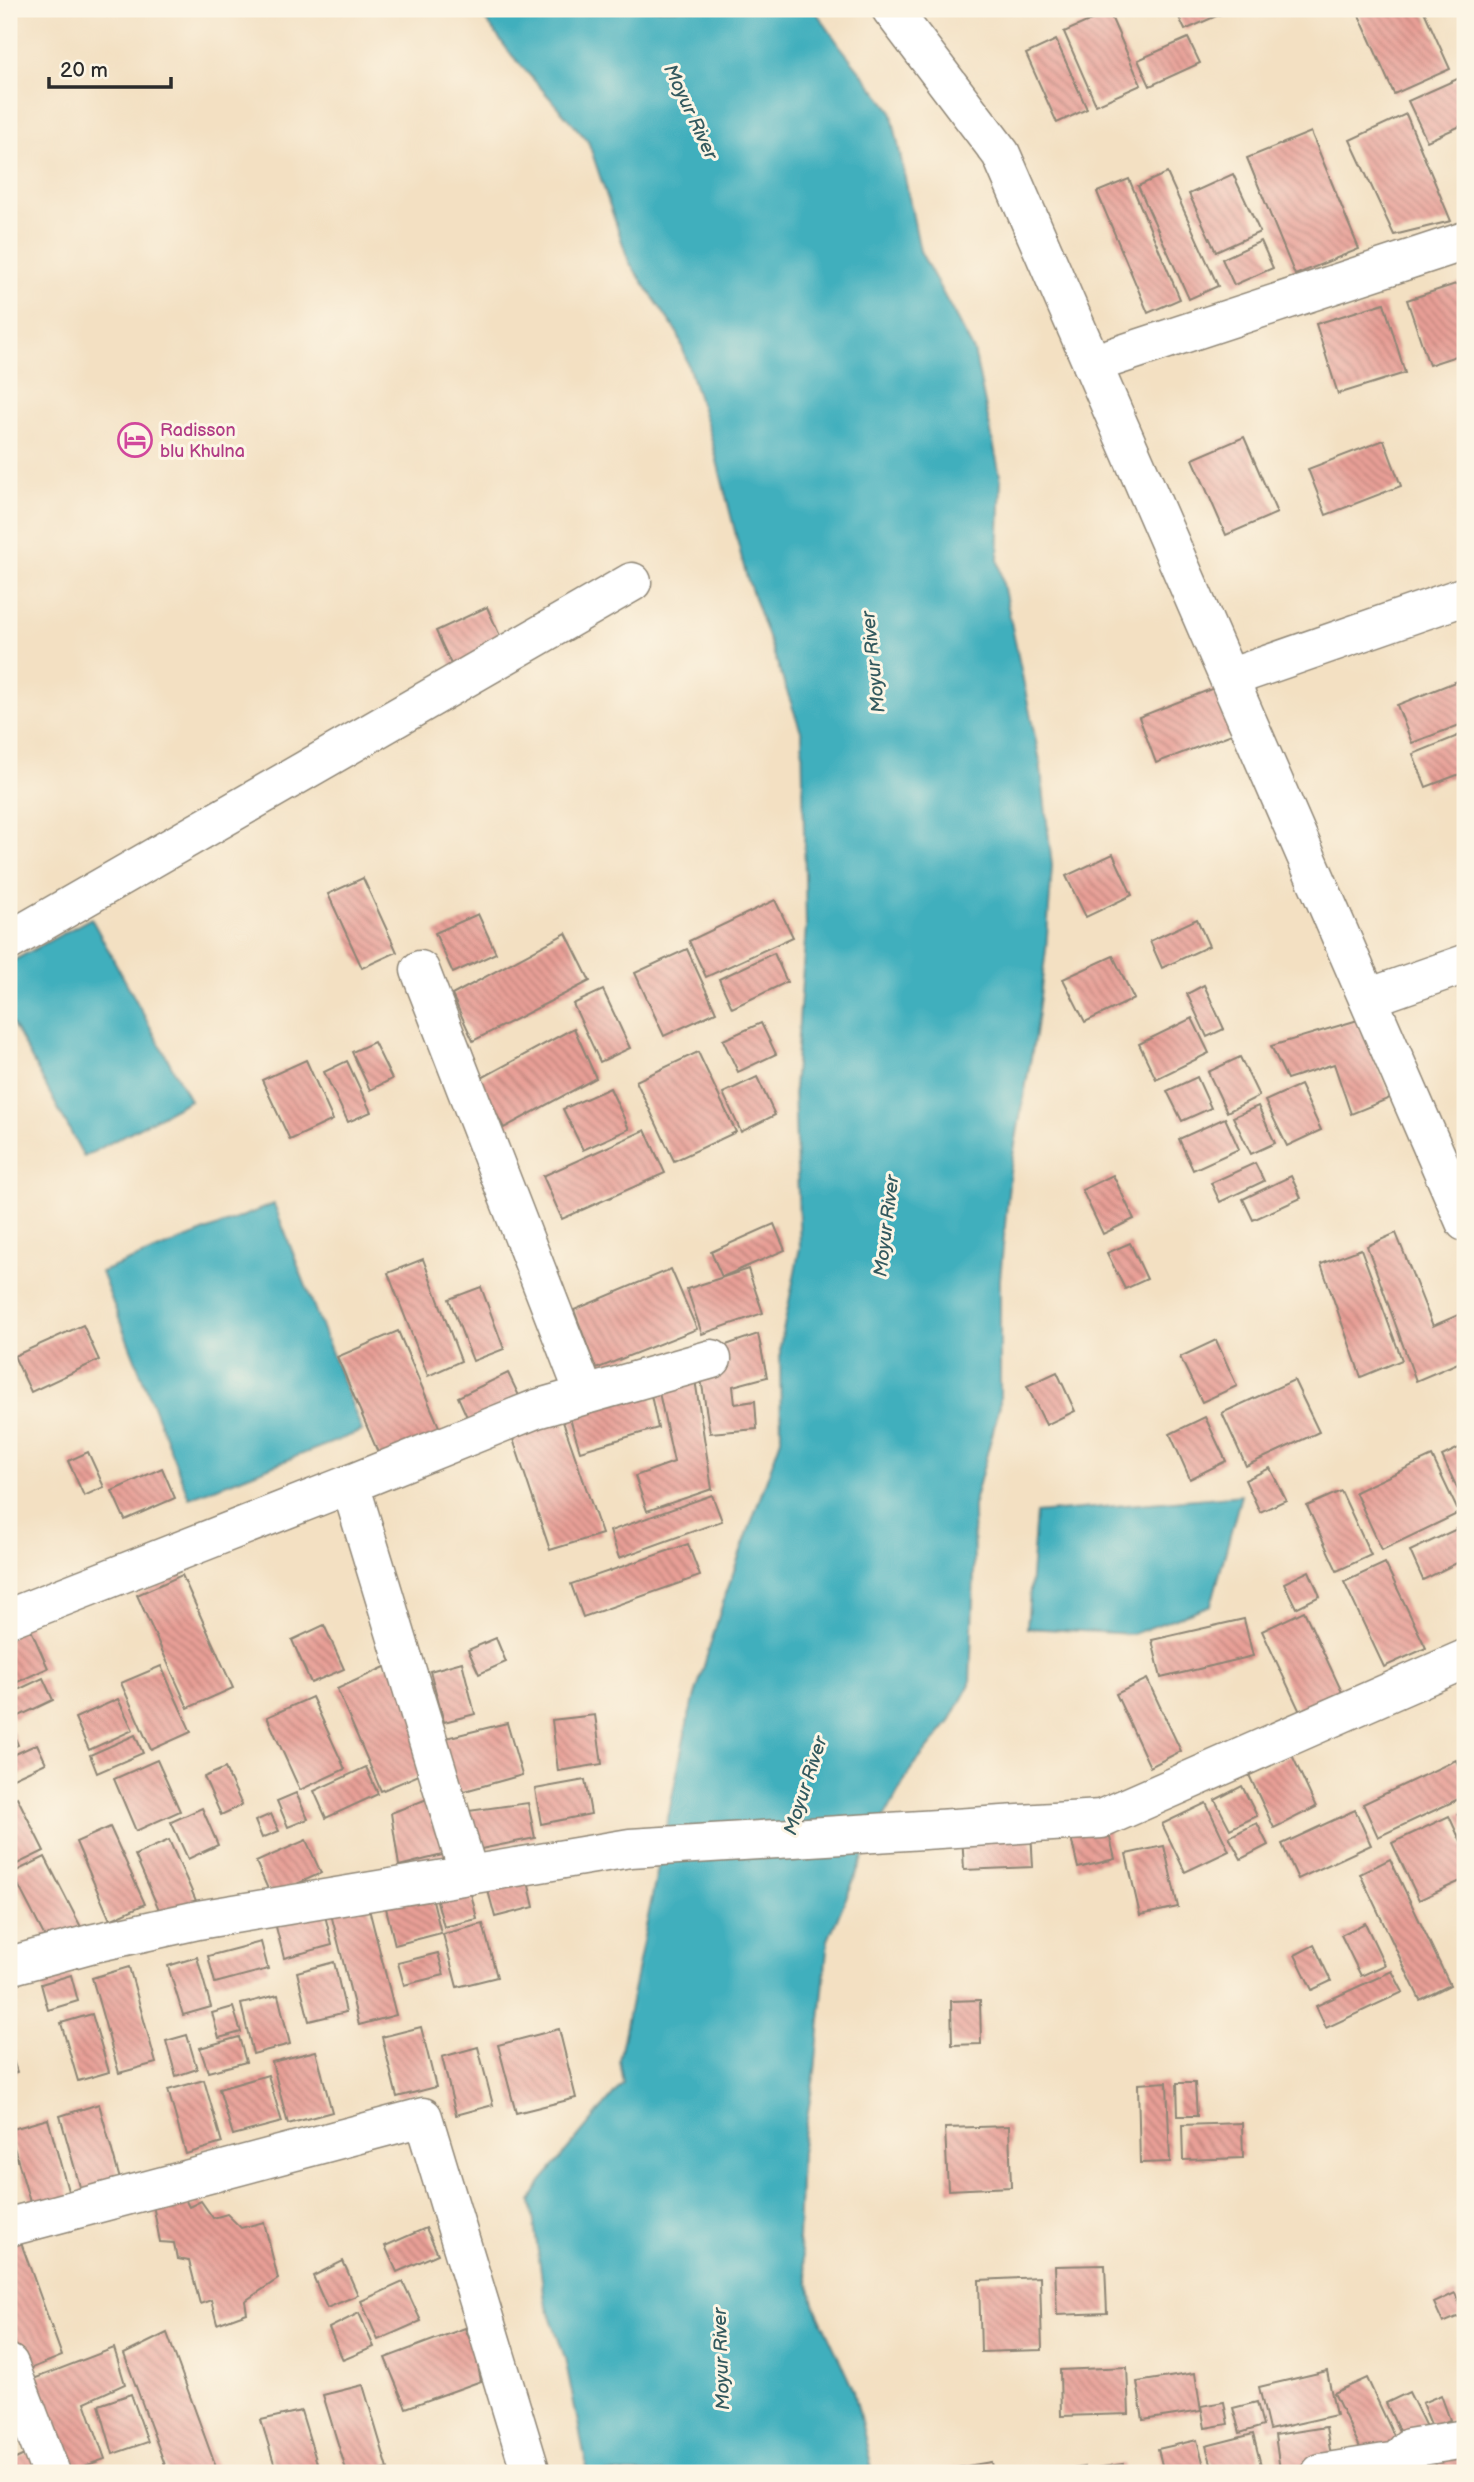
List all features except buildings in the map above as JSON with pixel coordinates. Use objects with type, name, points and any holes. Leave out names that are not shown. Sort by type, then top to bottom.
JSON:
[{"type":"street","points":[[891,9],[1001,154],[1465,1222]]},
{"type":"street","points":[[1092,364],[1465,242]]},
{"type":"street","points":[[9,942],[632,582]]},
{"type":"street","points":[[1229,678],[1465,596]]},
{"type":"street","points":[[1368,998],[1465,964]]},
{"type":"street","points":[[420,970],[584,1395]]},
{"type":"street","points":[[9,1618],[536,1409],[712,1359]]},
{"type":"street","points":[[350,1484],[469,1875]]},
{"type":"street","points":[[9,1966],[90,1944],[198,1920],[630,1849],[1101,1819],[1465,1659]]},
{"type":"street","points":[[9,2227],[423,2117],[531,2473]]},
{"type":"street","points":[[9,2364],[51,2473]]},
{"type":"street","points":[[1321,2473],[1398,2461],[1409,2448],[1465,2439]]},
{"type":"water","name":"Moyur River","points":[[478,9],[814,9],[891,110],[920,251],[974,351],[1001,480],[998,560],[1040,761],[1052,866],[1046,950],[1035,1035],[1010,1172],[1000,1279],[1000,1405],[973,1506],[970,1684],[949,1723],[911,1769],[867,1849],[828,1940],[815,2071],[801,2152],[798,2241],[815,2307],[854,2391],[873,2473],[588,2473],[565,2358],[545,2301],[531,2202],[541,2182],[623,2083],[619,2060],[688,1719],[724,1599],[781,1439],[780,1346],[800,1247],[794,1089],[806,927],[802,734],[746,575],[711,437],[678,334],[629,262],[588,141],[510,53]]},
{"type":"water","points":[[91,918],[190,1100],[84,1157],[9,1017],[9,963]]},
{"type":"water","points":[[274,1204],[362,1431],[189,1498],[101,1272]]},
{"type":"water","points":[[1241,1495],[1211,1605],[1133,1634],[1027,1628],[1036,1513]]},
{"type":"place","name":"Radisson blu Khulna","points":[[135,440]]}]
